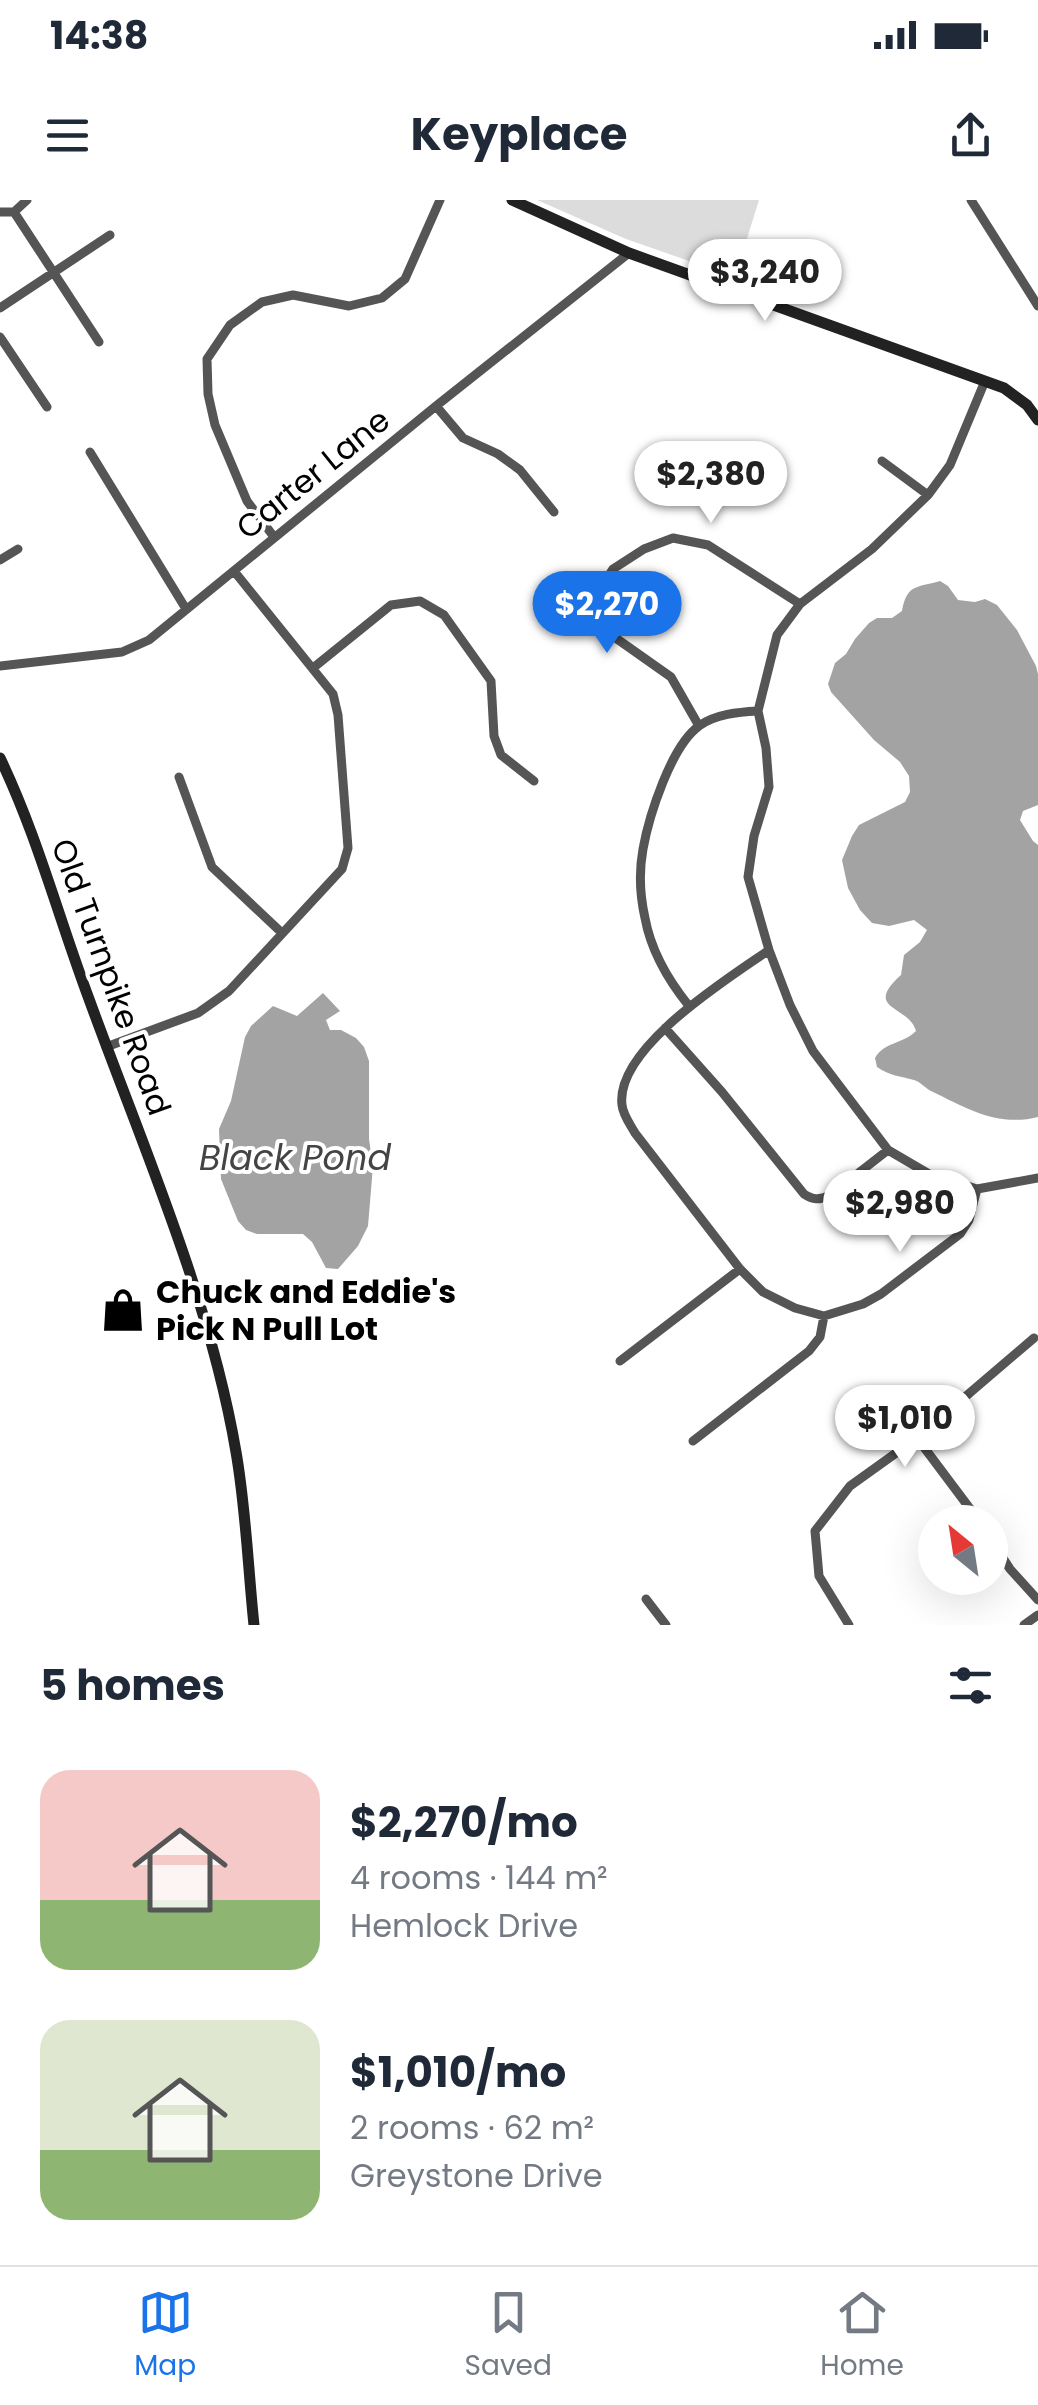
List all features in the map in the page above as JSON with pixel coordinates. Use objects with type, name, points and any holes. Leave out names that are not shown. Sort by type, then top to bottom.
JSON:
[{"type":"main road","points":[[512,200],[629,253],[985,380],[1004,388],[1038,420]]},
{"type":"main road","name":"Old Turnpike Road","points":[[0,758],[19,796],[212,1344],[236,1453],[254,1625]]},
{"type":"street","points":[[0,212],[14,212],[27,200]]},
{"type":"street","points":[[274,536],[248,500],[215,424],[208,394],[207,359],[230,325],[262,302],[293,295],[349,306],[382,298],[405,280],[440,200]]},
{"type":"street","points":[[971,200],[1038,306]]},
{"type":"street","points":[[14,212],[100,342]]},
{"type":"street","points":[[0,308],[110,235]]},
{"type":"street","name":"Carter Lane","points":[[0,666],[122,652],[150,640],[629,253]]},
{"type":"street","points":[[0,337],[47,408]]},
{"type":"street","points":[[985,380],[950,465],[928,496],[872,549],[800,604],[777,635],[758,710],[769,787],[754,836],[748,877],[769,950],[812,1051],[888,1150],[929,1174],[977,1189],[1038,1178]]},
{"type":"street","points":[[436,406],[462,438],[498,454],[520,470],[554,512]]},
{"type":"street","points":[[90,452],[186,609]]},
{"type":"street","points":[[882,461],[928,496]]},
{"type":"street","points":[[699,726],[671,677],[610,634],[598,613],[600,589],[612,569],[644,549],[674,538],[708,545],[800,604]]},
{"type":"street","points":[[0,560],[18,549]]},
{"type":"street","points":[[106,1047],[198,1013],[230,991],[342,869],[348,848],[333,694],[234,570]]},
{"type":"street","points":[[313,668],[392,605],[420,600],[444,615],[491,681],[494,736],[502,755],[534,780]]},
{"type":"street","points":[[689,1006],[668,978],[645,920],[640,890],[643,850],[658,795],[676,752],[699,726],[732,713],[758,710]]},
{"type":"street","points":[[179,777],[212,867],[282,933]]},
{"type":"street","points":[[769,950],[689,1006],[645,1049],[626,1080],[622,1105],[635,1133],[740,1270],[764,1292],[795,1308],[824,1316],[863,1304],[960,1234],[977,1189]]},
{"type":"street","points":[[665,1028],[810,1199],[828,1196],[888,1150]]},
{"type":"street","points":[[620,1361],[740,1270]]},
{"type":"street","points":[[693,1440],[809,1351],[820,1337],[824,1316]]},
{"type":"street","points":[[849,1625],[819,1576],[814,1531],[850,1486],[918,1438],[1034,1338]]},
{"type":"street","points":[[918,1438],[967,1505]]},
{"type":"street","points":[[1008,1566],[1038,1600]]},
{"type":"street","points":[[646,1599],[666,1625]]},
{"type":"street","points":[[1024,1625],[1038,1614]]},
{"type":"shaded area","points":[[537,200],[759,200],[735,277],[626,239]]},
{"type":"water","points":[[940,581],[958,600],[985,599],[997,605],[1017,630],[1038,674],[1038,805],[1023,811],[1020,820],[1038,845],[1038,1117],[1010,1120],[984,1115],[917,1081],[877,1067],[875,1058],[916,1031],[891,1006],[886,995],[901,975],[904,955],[927,930],[914,920],[889,926],[872,923],[848,888],[842,860],[859,825],[905,802],[910,792],[909,776],[831,692],[828,684],[835,663],[869,623],[877,618],[892,618],[902,611],[910,591]]},
{"type":"water","name":"Black Pond","points":[[323,993],[340,1011],[326,1020],[330,1030],[341,1030],[356,1038],[369,1061],[373,1166],[368,1226],[358,1246],[338,1269],[326,1268],[303,1234],[257,1234],[246,1230],[238,1221],[221,1179],[219,1129],[231,1101],[251,1026],[273,1006],[297,1016]]},
{"type":"place","name":"Chuck and Eddie's Pick N Pull Lot","points":[[123,1310]]}]
